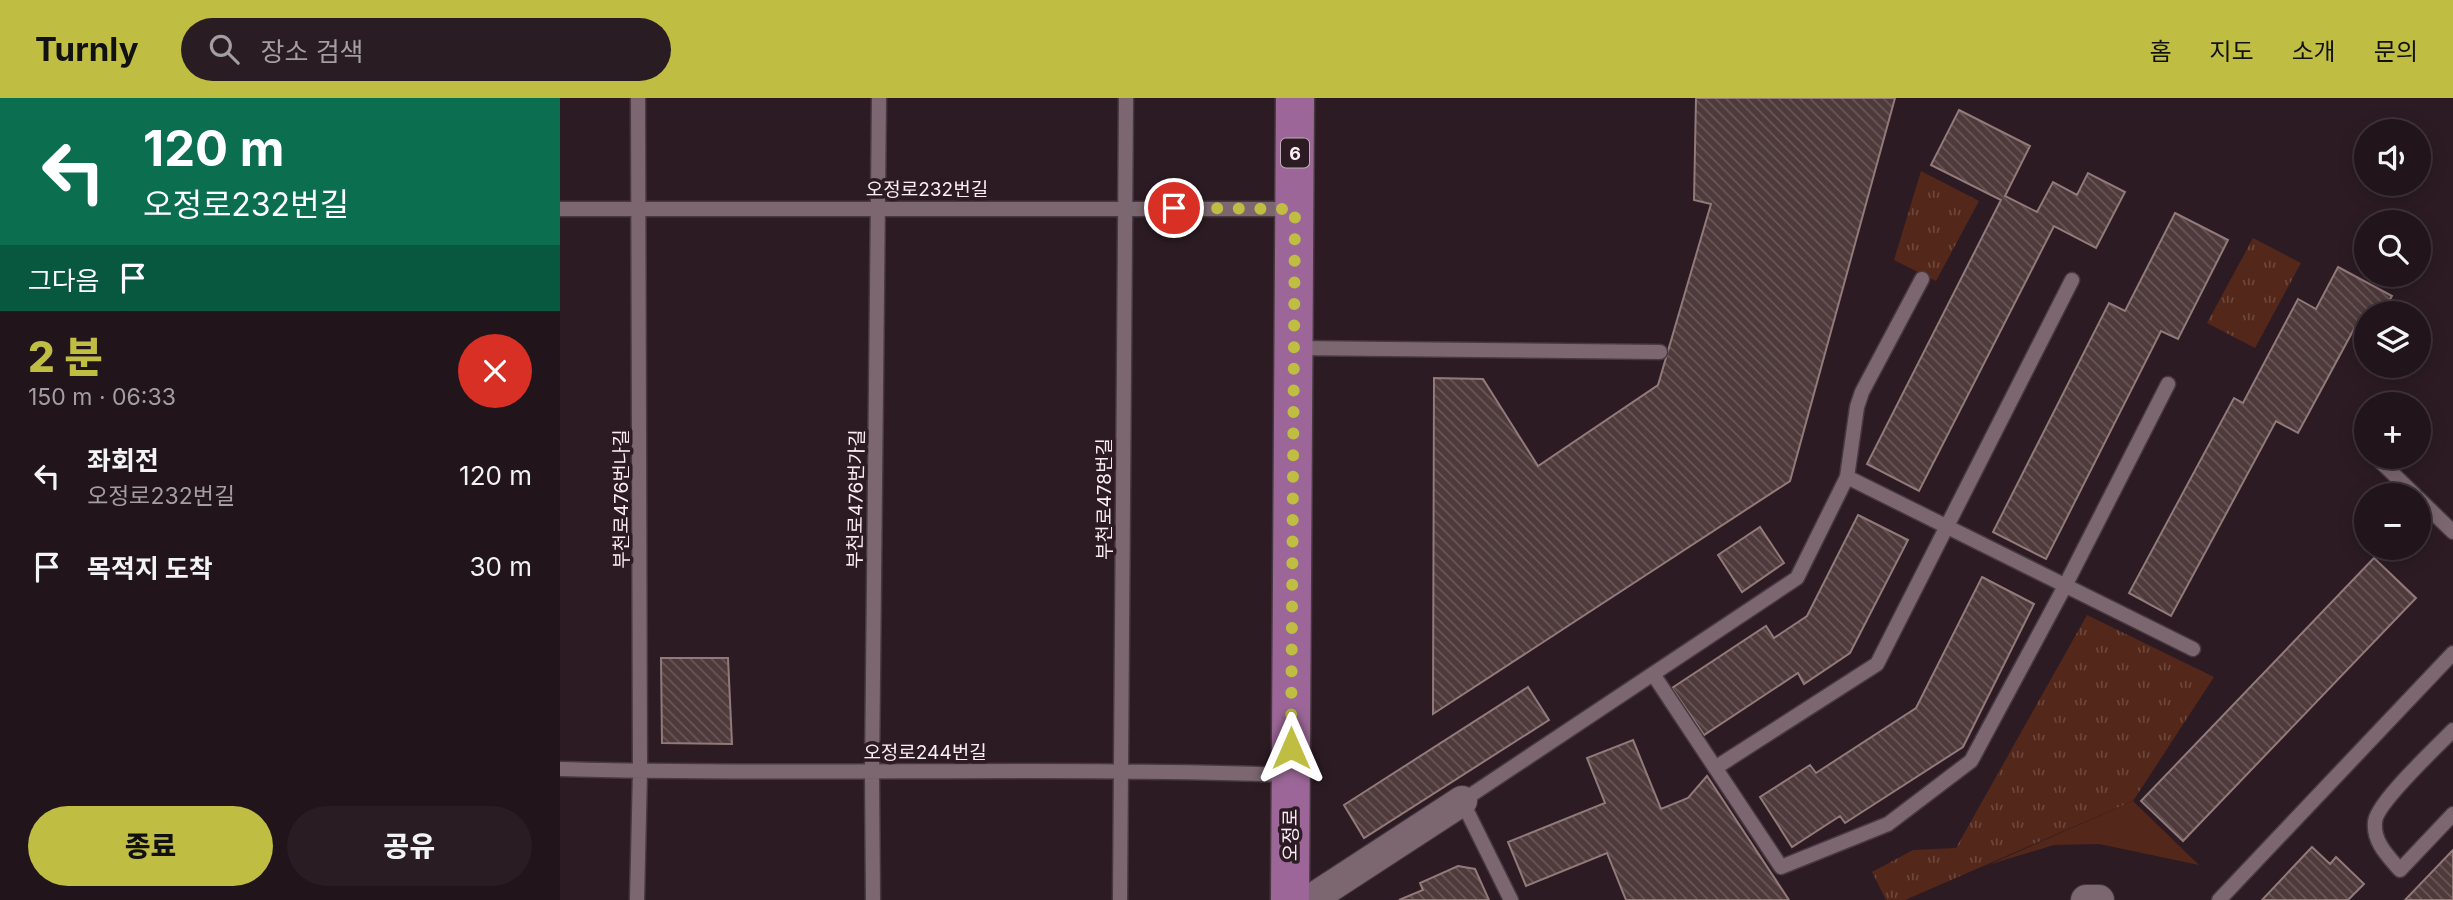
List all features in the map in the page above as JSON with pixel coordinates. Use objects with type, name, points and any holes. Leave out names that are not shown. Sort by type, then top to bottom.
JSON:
[{"type":"main road","name":"오정로","points":[[1290,900],[1295,98]]},
{"type":"street","points":[[1310,900],[1462,801]]},
{"type":"street","points":[[2086,900],[2099,900]]},
{"type":"lane","name":"부천로476번나길","points":[[637,900],[640,772],[638,98]]},
{"type":"lane","name":"부천로476번가길","points":[[873,900],[879,98]]},
{"type":"lane","name":"부천로478번길","points":[[1120,900],[1126,98]]},
{"type":"lane","name":"오정로232번길","points":[[560,209],[1295,209]]},
{"type":"lane","points":[[1511,900],[1462,801],[1797,578],[1847,477],[1857,407],[1862,393],[1922,279]]},
{"type":"lane","points":[[1715,768],[1877,664],[2072,280]]},
{"type":"lane","points":[[1293,348],[1660,352]]},
{"type":"lane","points":[[1653,674],[1781,867],[1888,824],[1971,761],[2065,586],[2168,384]]},
{"type":"lane","points":[[2388,469],[2403,483]]},
{"type":"lane","points":[[1847,477],[2193,649]]},
{"type":"lane","points":[[2431,511],[2453,532]]},
{"type":"lane","points":[[2219,900],[2453,653]]},
{"type":"lane","points":[[2453,730],[2382,805],[2375,821],[2378,841],[2400,870],[2453,814]]},
{"type":"lane","name":"오정로244번길","points":[[560,769],[640,772],[1122,770],[1290,775]]},
{"type":"green space","points":[[1921,171],[1979,201],[1936,281],[1894,260]]},
{"type":"green space","points":[[2253,238],[2301,263],[2255,348],[2207,323]]},
{"type":"green space","points":[[2087,615],[2214,677],[2133,801],[1905,900],[1886,900],[1872,872],[1913,850],[1956,848]]},
{"type":"green space","points":[[2133,801],[2199,865],[2099,844],[2054,845],[1988,865]]},
{"type":"building","points":[[1696,98],[1895,98],[1790,481],[1433,714],[1434,378],[1483,379],[1538,466],[1658,385],[1711,204],[1694,200]]},
{"type":"building","points":[[1959,110],[2030,146],[2005,196],[2037,212],[2053,182],[2077,195],[2088,173],[2125,192],[2096,248],[2054,226],[1919,491],[1867,464],[2001,200],[1931,165]]},
{"type":"building","points":[[2175,213],[2228,240],[2178,339],[2161,331],[2046,559],[1993,532],[2109,303],[2125,311]]},
{"type":"building","points":[[2338,267],[2354,276],[2354,287],[2375,287],[2392,296],[2389,301],[2354,301],[2354,329],[2298,433],[2276,421],[2171,616],[2129,593],[2234,398],[2243,403],[2298,299],[2316,309]]},
{"type":"building","points":[[1858,515],[1908,540],[1850,653],[1804,684],[1798,673],[1704,735],[1672,688],[1766,626],[1774,638],[1807,616]]},
{"type":"building","points":[[1760,527],[1784,563],[1742,592],[1718,555]]},
{"type":"building","points":[[2372,560],[2376,560],[2416,598],[2183,841],[2141,801]]},
{"type":"building","points":[[1982,577],[2034,604],[1963,747],[1845,823],[1840,816],[1792,847],[1760,797],[1810,765],[1816,773],[1916,708]]},
{"type":"building","points":[[661,658],[728,658],[732,744],[662,743]]},
{"type":"building","points":[[1528,687],[1549,720],[1364,838],[1344,805]]},
{"type":"building","points":[[1633,740],[1661,809],[1688,798],[1707,776],[1789,900],[1626,900],[1607,853],[1526,886],[1508,842],[1605,803],[1587,758]]},
{"type":"building","points":[[2312,847],[2330,864],[2336,857],[2364,884],[2348,900],[2262,900]]},
{"type":"building","points":[[2453,850],[2453,900],[2405,900]]},
{"type":"building","points":[[1458,866],[1475,869],[1489,900],[1399,900],[1423,890],[1420,883]]},
{"type":"route","points":[[1174,208],[1295,209],[1291,748]]}]
